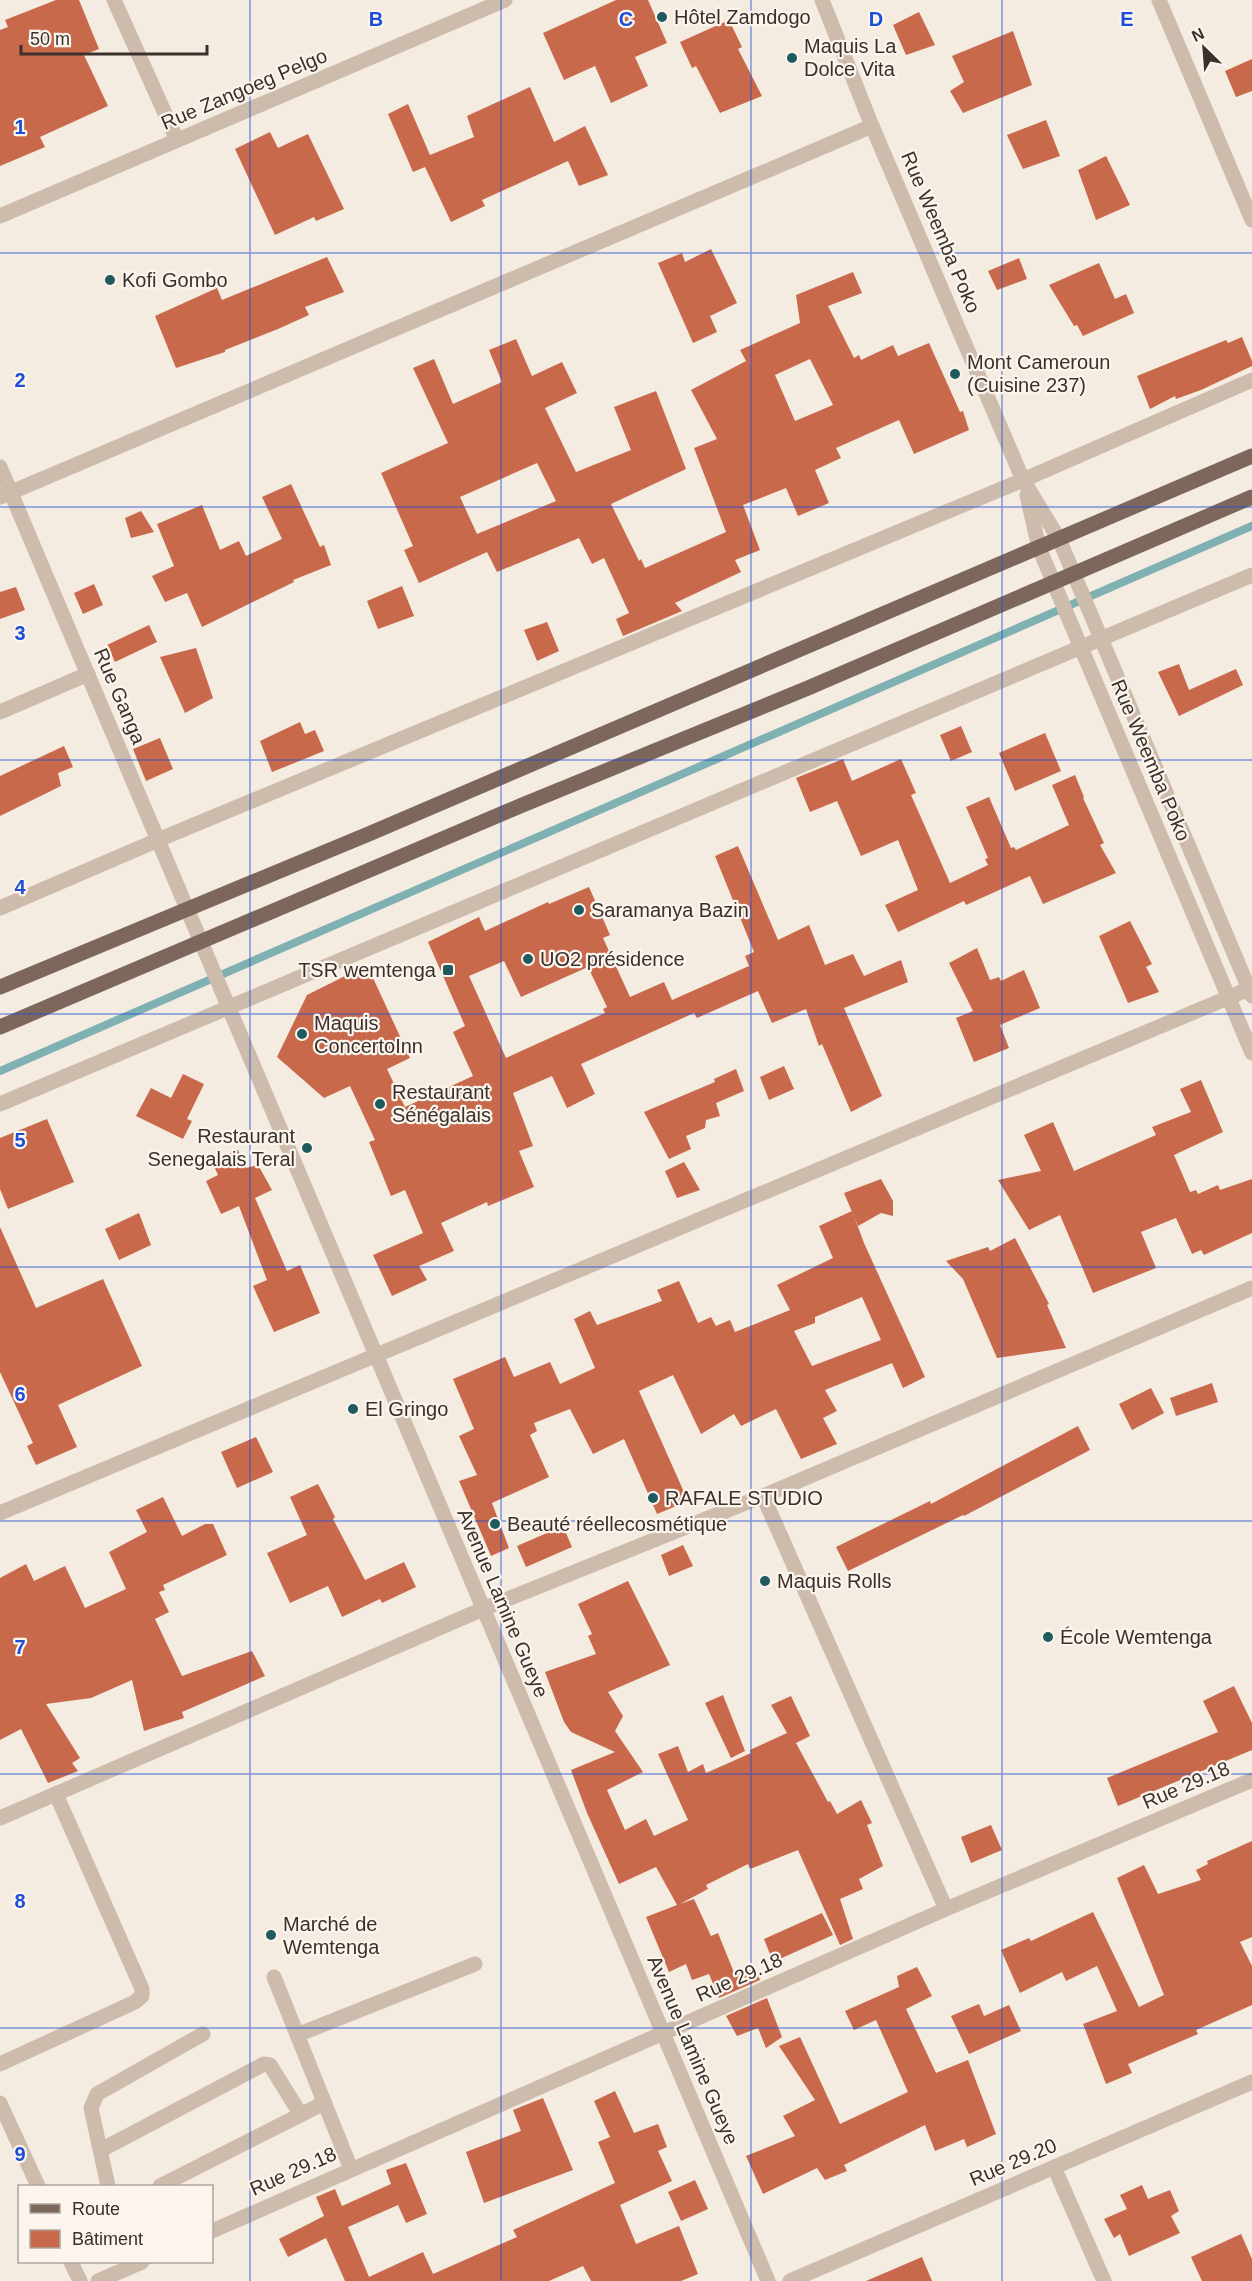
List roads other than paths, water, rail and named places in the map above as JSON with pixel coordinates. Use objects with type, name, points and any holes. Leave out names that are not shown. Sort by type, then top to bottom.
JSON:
[{"type":"main road","points":[[0,987],[371,833],[1252,456]]},
{"type":"main road","points":[[0,1027],[520,806],[808,688],[1252,497]]},
{"type":"street","points":[[114,0],[177,140]]},
{"type":"street","name":"Rue Zangoeg Pelgo","points":[[0,216],[505,0]]},
{"type":"street","name":"Rue Weemba Poko","points":[[822,0],[872,126],[1023,480],[1059,539],[1250,993]]},
{"type":"street","points":[[1159,0],[1252,220]]},
{"type":"street","points":[[5,495],[872,126]]},
{"type":"street","points":[[0,908],[1023,480],[1252,380]]},
{"type":"street","name":"Rue Ganga","points":[[0,466],[5,495],[88,674],[201,941]]},
{"type":"street","name":"Rue Weemba Poko","points":[[1023,480],[1039,548],[1252,1053]]},
{"type":"street","points":[[0,1104],[1252,575]]},
{"type":"street","points":[[0,712],[88,674]]},
{"type":"street","name":"Avenue Lamine Gueye","points":[[201,941],[768,2281]]},
{"type":"street","points":[[0,1513],[1229,998],[1250,993]]},
{"type":"street","points":[[0,1818],[483,1609],[763,1496],[1252,1288]]},
{"type":"street","points":[[763,1496],[946,1909]]},
{"type":"street","name":"Rue 29.18","points":[[213,2231],[946,1909],[1252,1780]]},
{"type":"street","points":[[0,2064],[135,2002],[142,1996],[142,1989],[56,1794]]},
{"type":"street","points":[[297,2035],[475,1964]]},
{"type":"street","points":[[274,1977],[351,2169]]},
{"type":"street","points":[[108,2185],[92,2108],[97,2094],[203,2034]]},
{"type":"street","points":[[100,2150],[264,2064],[270,2065],[301,2115]]},
{"type":"street","name":"Rue 29.20","points":[[790,2281],[1252,2082]]},
{"type":"street","points":[[0,2103],[37,2185]]},
{"type":"street","points":[[164,2185],[324,2103]]},
{"type":"street","points":[[1054,2167],[1104,2281]]},
{"type":"street","points":[[71,2263],[80,2281]]},
{"type":"street","points":[[98,2281],[140,2263]]},
{"type":"waterway","points":[[0,1071],[1252,526]]},
{"type":"place","name":"Hôtel Zamdogo","points":[[662,17]]},
{"type":"place","name":"Maquis La Dolce Vita","points":[[792,58]]},
{"type":"place","name":"Kofi Gombo","points":[[110,280]]},
{"type":"place","name":"Mont Cameroun (Cuisine 237)","points":[[955,374]]},
{"type":"place","name":"Saramanya Bazin","points":[[579,910]]},
{"type":"place","name":"UO2 présidence","points":[[528,959]]},
{"type":"place","name":"TSR wemtenga","points":[[448,970]]},
{"type":"place","name":"Maquis ConcertoInn","points":[[302,1034]]},
{"type":"place","name":"Restaurant Sénégalais","points":[[380,1104]]},
{"type":"place","name":"Restaurant Senegalais Teral","points":[[307,1148]]},
{"type":"place","name":"El Gringo","points":[[353,1409]]},
{"type":"place","name":"RAFALE STUDIO","points":[[653,1498]]},
{"type":"place","name":"Beauté réellecosmétique","points":[[495,1524]]},
{"type":"place","name":"Maquis Rolls","points":[[765,1581]]},
{"type":"place","name":"École Wemtenga","points":[[1048,1637]]},
{"type":"place","name":"Marché de Wemtenga","points":[[271,1935]]}]
